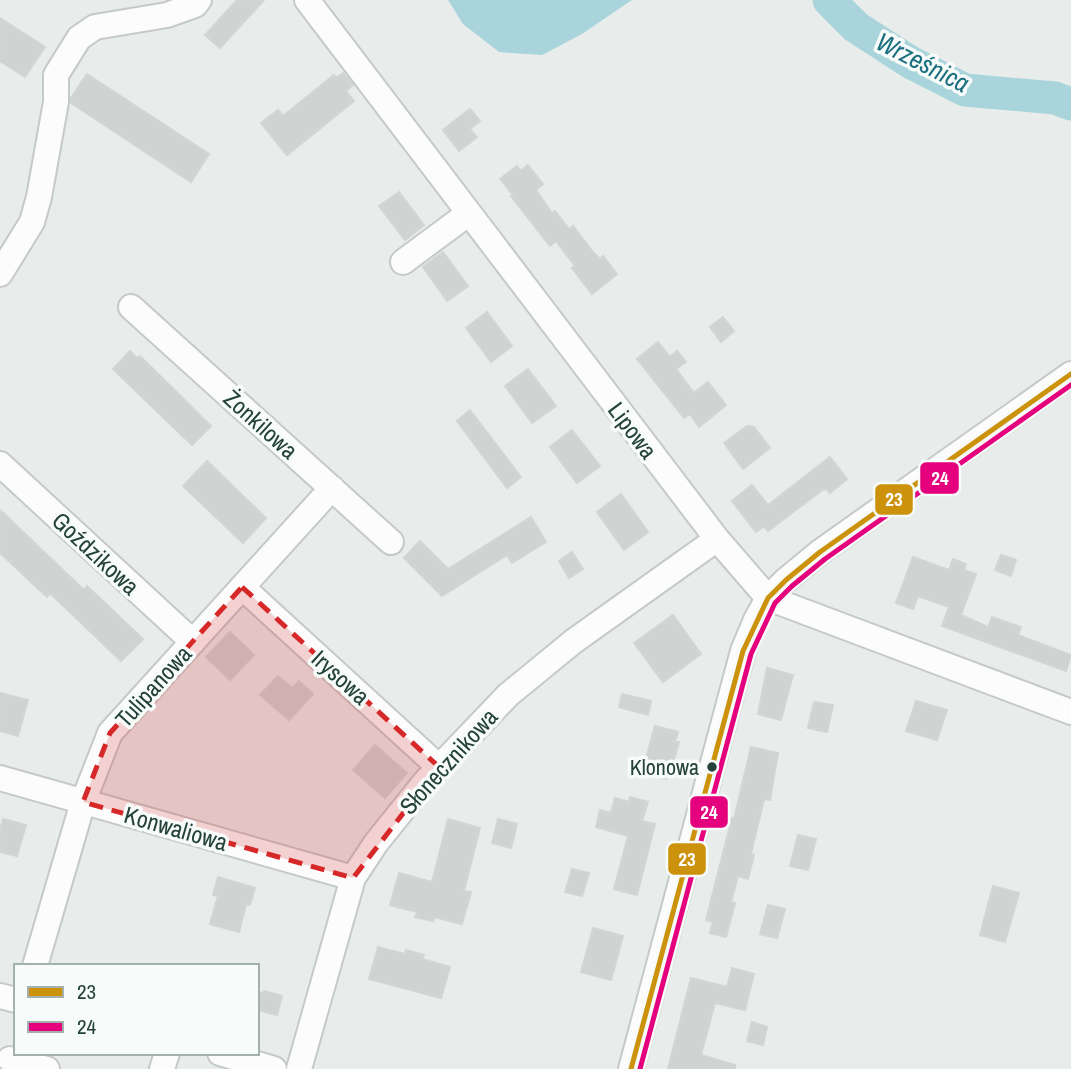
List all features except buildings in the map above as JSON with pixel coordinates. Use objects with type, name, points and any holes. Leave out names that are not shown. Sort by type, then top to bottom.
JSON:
[{"type":"street","points":[[0,274],[32,222],[57,102],[56,75],[79,38],[95,27],[167,15],[194,5],[199,0]]},
{"type":"street","name":"Lipowa","points":[[307,0],[717,539],[768,598],[1071,712]]},
{"type":"street","points":[[403,261],[469,213]]},
{"type":"street","name":"Żonkilowa","points":[[131,307],[391,542]]},
{"type":"street","points":[[631,1069],[743,651],[755,620],[768,598],[820,552],[1071,374]]},
{"type":"street","name":"Goździkowa","points":[[0,464],[193,642]]},
{"type":"street","name":"Tulipanowa","points":[[36,964],[83,802],[110,733],[332,488]]},
{"type":"street","name":"Słonecznikowa","points":[[299,1069],[353,878],[376,843],[439,766],[508,695],[574,641],[717,539]]},
{"type":"street","name":"Irysowa","points":[[243,587],[439,766]]},
{"type":"street","name":"Konwaliowa","points":[[0,778],[353,878]]},
{"type":"street","points":[[11,1055],[47,1069]]},
{"type":"street","points":[[227,1055],[274,1069]]},
{"type":"highlighted area","points":[[242,587],[439,767],[353,878],[83,802],[110,733]]},
{"type":"water","points":[[448,0],[632,0],[582,34],[542,55],[499,52],[463,24]]},
{"type":"waterway","name":"Wrześnica","points":[[829,0],[856,27],[910,62],[965,90],[1055,98],[1071,104]]},
{"type":"transit line","name":"23","points":[[631,1069],[743,651],[768,598],[820,552],[1071,374]]},
{"type":"transit line","name":"24","points":[[640,1069],[751,654],[775,603],[825,559],[1071,385]]},
{"type":"place","name":"Klonowa","points":[[712,767]]}]
